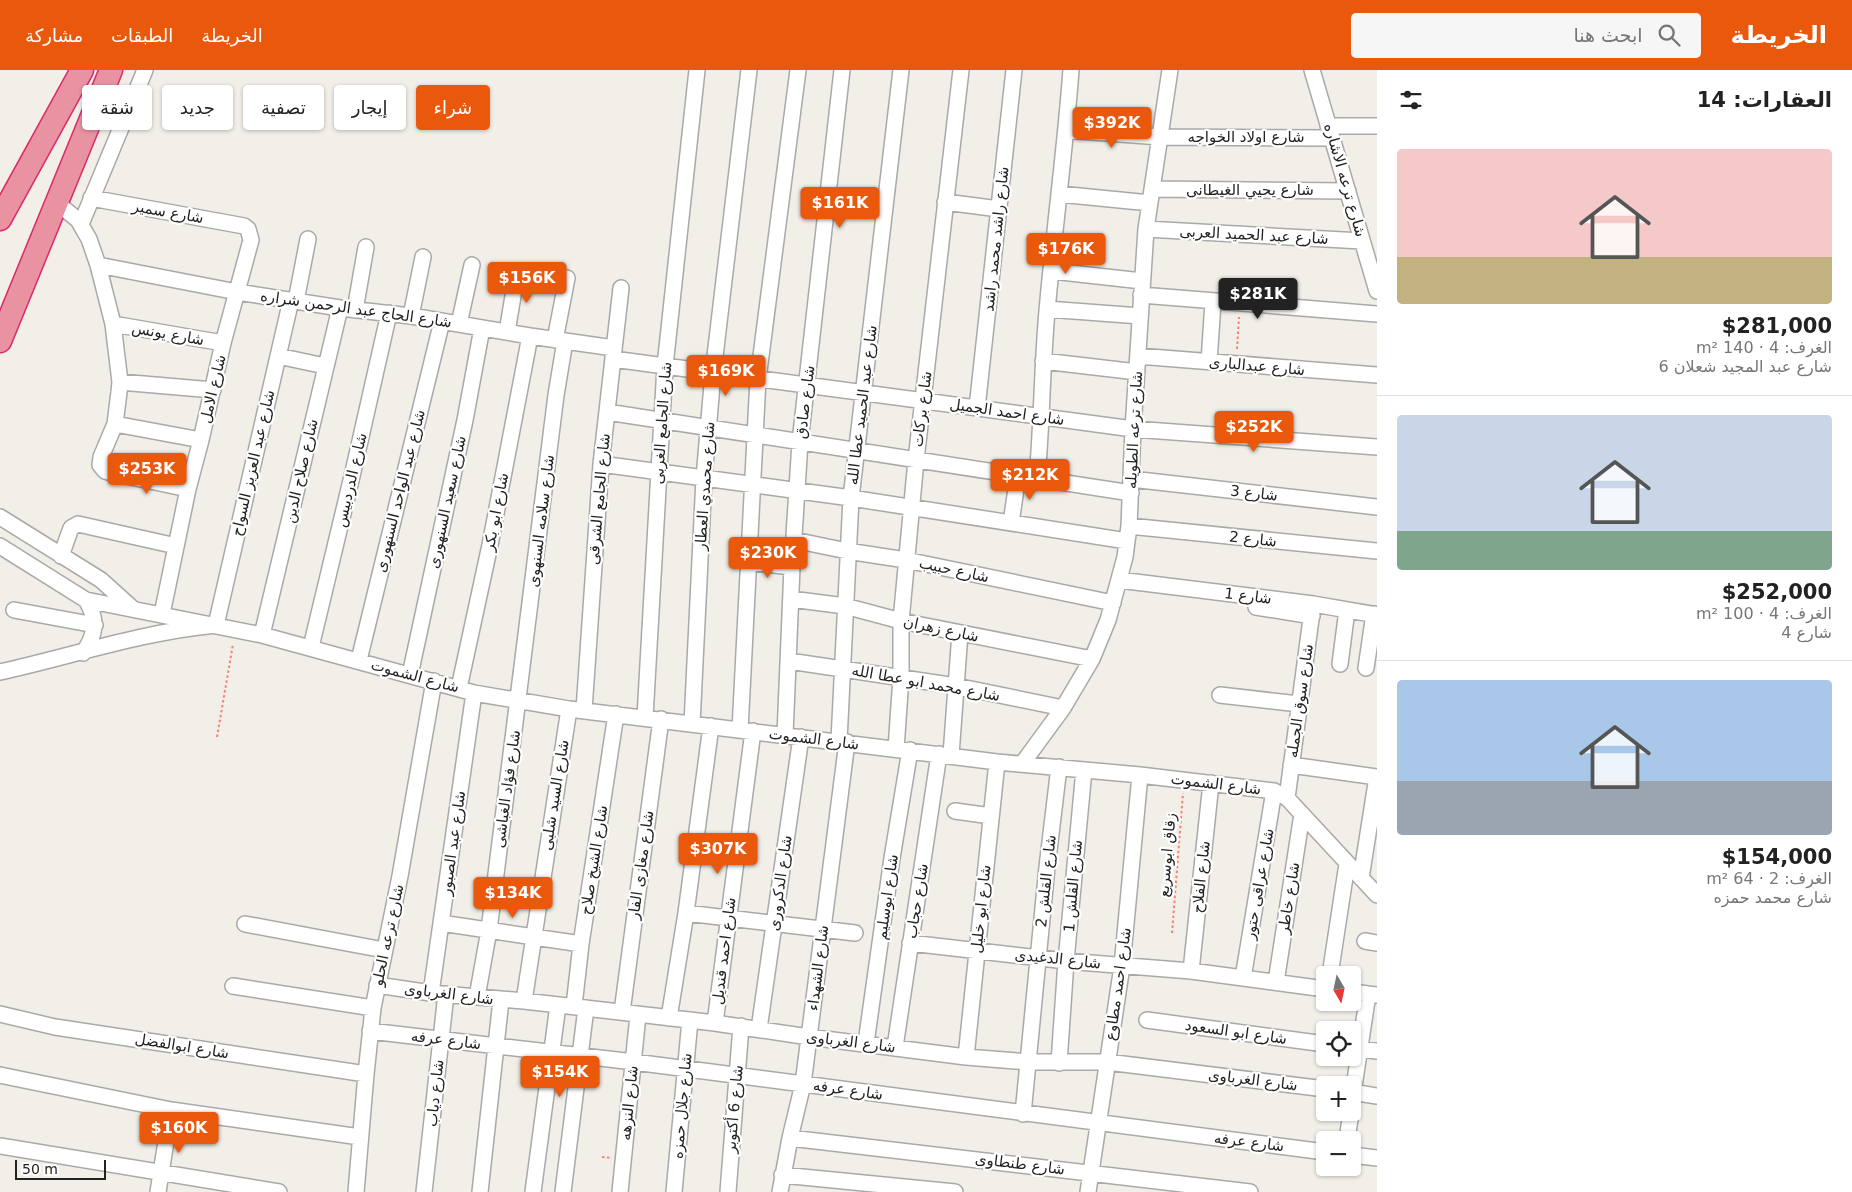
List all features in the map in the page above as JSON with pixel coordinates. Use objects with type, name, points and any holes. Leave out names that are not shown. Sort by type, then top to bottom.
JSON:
[{"type":"highway","points":[[0,219],[82,70]]},
{"type":"highway","points":[[0,341],[111,70]]},
{"type":"highway","points":[[0,194],[23,177]]},
{"type":"street","points":[[81,224],[145,70]]},
{"type":"street","name":"شارع الجامع الغربى","points":[[645,717],[665,366],[697,70]]},
{"type":"street","name":"شارع محمدي العطار","points":[[692,724],[708,428],[749,70]]},
{"type":"street","name":"شارع احمد قنديل","points":[[715,1023],[728,918],[746,731],[748,562],[758,379],[798,70]]},
{"type":"street","name":"شارع صادق","points":[[785,735],[792,567],[800,442],[842,70]]},
{"type":"street","name":"شارع عبد الحميد عطا الله","points":[[843,742],[842,669],[851,498],[901,70]]},
{"type":"street","name":"شارع بركات","points":[[903,749],[901,621],[906,560],[922,401],[960,70]]},
{"type":"street","name":"شارع راشد محمد راشد","points":[[977,408],[1014,70]]},
{"type":"street","points":[[1038,478],[1047,309],[1071,70]]},
{"type":"street","name":"شارع ترعه الطويله","points":[[1022,764],[1063,708],[1092,659],[1108,620],[1119,580],[1128,534],[1146,229],[1170,70]]},
{"type":"street","name":"شارع ترعه الاشاره","points":[[1312,70],[1377,291]]},
{"type":"street","name":"شارع اولاد الخواجه","points":[[1066,130],[1160,137],[1330,132],[1377,126]]},
{"type":"street","name":"شارع يحيي الغيطانى","points":[[1059,194],[1151,196],[1348,191]]},
{"type":"street","name":"شارع سمير","points":[[91,198],[244,226]]},
{"type":"street","points":[[945,202],[999,209]]},
{"type":"street","points":[[57,203],[73,214],[89,239],[98,265],[112,324],[120,382],[115,424],[100,462],[102,468],[112,473],[188,489]]},
{"type":"street","name":"شارع الامل","points":[[162,614],[188,489],[223,344],[251,240],[248,229],[244,226]]},
{"type":"street","name":"شارع عبد الحميد العربى","points":[[1146,229],[1362,241]]},
{"type":"street","name":"شارع عبد العزيز السواح","points":[[216,625],[278,356],[294,301],[308,239]]},
{"type":"street","points":[[355,310],[366,247]]},
{"type":"street","points":[[412,316],[423,257]]},
{"type":"street","name":"شارع الحاج عبد الرحمن شراره","points":[[98,265],[237,292],[340,308],[412,316],[560,341],[613,354]]},
{"type":"street","points":[[459,324],[472,265]]},
{"type":"street","points":[[1052,271],[1213,302],[1377,314]]},
{"type":"street","points":[[507,332],[517,272]]},
{"type":"street","name":"شارع سلامه السنهوى","points":[[519,701],[556,395],[567,278]]},
{"type":"street","name":"شارع الجامع الشرقى","points":[[576,709],[621,288]]},
{"type":"street","points":[[1209,362],[1213,302]]},
{"type":"street","name":"شارع صلاح الدين","points":[[262,635],[340,308]]},
{"type":"street","points":[[1047,309],[1140,316]]},
{"type":"street","name":"شارع الدردبيس","points":[[311,647],[389,313]]},
{"type":"street","name":"شارع عبد الواحد السنهورى","points":[[359,660],[442,321]]},
{"type":"street","name":"شارع يونس","points":[[112,324],[223,344]]},
{"type":"street","name":"شارع سعيد السنهورى","points":[[410,675],[465,420],[482,328]]},
{"type":"street","name":"شارع ابو بكر","points":[[459,688],[490,545],[530,336]]},
{"type":"street","name":"شارع احمد الجميل","points":[[613,354],[665,366],[713,373],[1133,429],[1377,447]]},
{"type":"street","points":[[278,356],[325,366]]},
{"type":"street","name":"شارع عبدالبارى","points":[[1138,356],[1377,375]]},
{"type":"street","points":[[1043,362],[1137,372]]},
{"type":"street","points":[[120,382],[213,390]]},
{"type":"street","name":"شارع 3","points":[[607,412],[1018,476],[1377,507]]},
{"type":"street","points":[[115,424],[201,440]]},
{"type":"street","name":"شارع 2","points":[[601,464],[851,498],[1011,523],[1128,534],[1377,551]]},
{"type":"street","points":[[1011,523],[1018,476]]},
{"type":"street","points":[[0,517],[101,580],[132,608]]},
{"type":"street","points":[[60,556],[71,528],[78,524],[176,546]]},
{"type":"street","name":"شارع حبيب","points":[[794,540],[847,552],[906,560],[1113,603]]},
{"type":"street","name":"شارع الشموت","points":[[0,546],[86,600],[262,635],[474,692],[519,701],[997,762],[1140,774],[1281,794]]},
{"type":"street","points":[[748,562],[792,567]]},
{"type":"street","name":"شارع 1","points":[[1119,580],[1312,610],[1347,610],[1375,614]]},
{"type":"street","name":"شارع زهران","points":[[791,599],[846,606],[901,621],[1092,659]]},
{"type":"street","points":[[83,653],[91,640],[95,625],[94,616],[86,600]]},
{"type":"street","points":[[1238,604],[1312,610]]},
{"type":"street","points":[[14,610],[95,625]]},
{"type":"street","name":"شارع سوق الجمله","points":[[1281,794],[1290,765],[1312,610]]},
{"type":"street","points":[[1340,664],[1347,610]]},
{"type":"street","points":[[1366,668],[1375,614]]},
{"type":"street","name":"شارع الشموت","points":[[0,672],[162,632],[216,625]]},
{"type":"street","name":"شارع حجاب","points":[[895,1047],[910,943],[956,686],[960,633]]},
{"type":"street","name":"شارع محمد ابو عطا الله","points":[[789,661],[901,676],[1063,708]]},
{"type":"street","name":"شارع ترعه الحلو","points":[[356,1192],[373,1008],[400,876],[434,681]]},
{"type":"street","name":"شارع عبد الصبور","points":[[438,993],[441,923],[474,692]]},
{"type":"street","points":[[1220,695],[1299,704]]},
{"type":"street","name":"شارع فؤاد الغباشى","points":[[477,997],[489,930],[519,701]]},
{"type":"street","name":"شارع السيد شلبى","points":[[524,1001],[576,709]]},
{"type":"street","name":"شارع الشيخ صلاح","points":[[563,1192],[580,1057],[581,944],[616,714]]},
{"type":"street","name":"شارع مغازى الفار","points":[[622,1012],[661,719]]},
{"type":"street","points":[[669,1018],[686,913],[711,726]]},
{"type":"street","name":"شارع الدكرورى","points":[[759,1029],[801,737]]},
{"type":"street","name":"شارع الشهداء","points":[[780,1192],[782,1175],[803,1084],[823,929],[843,742]]},
{"type":"street","name":"شارع ابوسليم","points":[[866,1043],[892,858],[903,749]]},
{"type":"street","name":"شارع ابو خليل","points":[[966,1057],[997,762]]},
{"type":"street","points":[[1290,765],[1377,777],[1361,878]]},
{"type":"street","name":"شارع القلش 2","points":[[1023,1114],[1059,767]]},
{"type":"street","name":"شارع القلش 1","points":[[1058,1063],[1084,770]]},
{"type":"street","name":"شارع احمد مطاوع","points":[[1088,1192],[1122,966],[1140,774]]},
{"type":"street","name":"شارع الفلاح","points":[[1191,971],[1211,783]]},
{"type":"street","points":[[1281,794],[1377,895]]},
{"type":"street","name":"شارع عراقى حتور","points":[[1243,978],[1281,794]]},
{"type":"street","points":[[955,811],[991,816]]},
{"type":"street","name":"شارع خاطر","points":[[1276,982],[1302,814]]},
{"type":"street","points":[[1331,966],[1347,864]]},
{"type":"street","points":[[686,913],[855,933]]},
{"type":"street","points":[[441,923],[581,944]]},
{"type":"street","points":[[245,924],[384,950]]},
{"type":"street","name":"شارع الدغيدى","points":[[910,943],[1066,961],[1191,971],[1316,988]]},
{"type":"street","name":"شارع الغرباوى","points":[[377,985],[742,1026],[809,1037],[966,1057],[1029,1062],[1107,1062],[1316,1088]]},
{"type":"street","points":[[233,986],[373,1008]]},
{"type":"street","name":"شارع دياب","points":[[424,1192],[441,1039],[438,993]]},
{"type":"street","points":[[1361,1021],[1366,994]]},
{"type":"street","points":[[480,1192],[501,1000]]},
{"type":"street","points":[[533,1192],[550,1053],[558,1005]]},
{"type":"street","name":"شارع ابوالفضل","points":[[0,1014],[55,1027],[366,1074]]},
{"type":"street","name":"شارع النزهه","points":[[620,1192],[638,1015]]},
{"type":"street","name":"شارع جلال حمزه","points":[[674,1192],[690,1020]]},
{"type":"street","name":"شارع ابو السعود","points":[[1147,1020],[1316,1043]]},
{"type":"street","name":"شارع 6 أكتوبر","points":[[728,1192],[742,1026]]},
{"type":"street","name":"شارع عرفه","points":[[370,1031],[634,1062],[1097,1124],[1316,1151]]},
{"type":"street","points":[[1361,1049],[1377,1051]]},
{"type":"street","points":[[0,1076],[171,1110],[360,1137]]},
{"type":"street","points":[[1361,1095],[1377,1096]]},
{"type":"street","points":[[158,1192],[171,1110]]},
{"type":"street","name":"شارع طنطاوى","points":[[790,1138],[1250,1192]]},
{"type":"street","points":[[0,1146],[279,1192]]},
{"type":"street","points":[[1361,1156],[1377,1158]]},
{"type":"street","points":[[782,1175],[907,1190],[955,1192]]},
{"type":"path","points":[[1236,364],[1239,304]]},
{"type":"path","points":[[217,737],[236,629]]},
{"type":"path","name":"زقاق ابوسريع","points":[[1172,933],[1184,780]]}]
